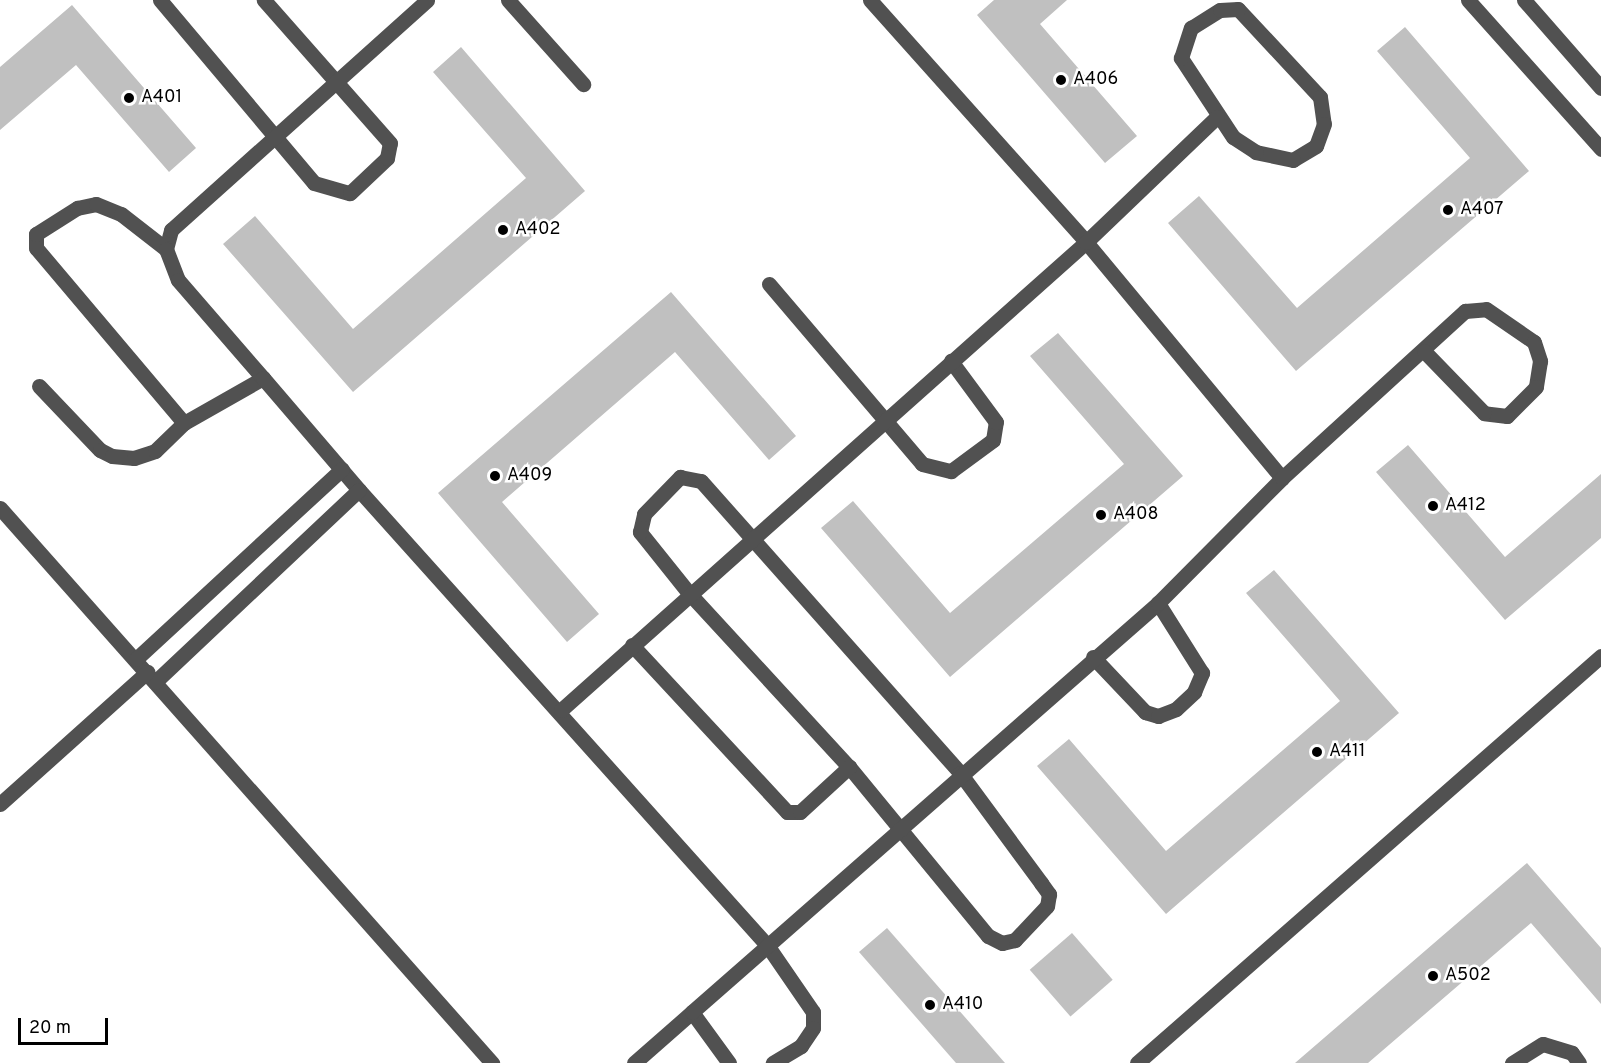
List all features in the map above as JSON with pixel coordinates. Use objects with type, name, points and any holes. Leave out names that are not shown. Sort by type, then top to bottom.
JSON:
[{"type":"street","points":[[160,0],[314,183],[333,192],[350,193],[387,158],[390,143],[335,84],[264,0]]},
{"type":"street","points":[[166,249],[171,230],[427,0]]},
{"type":"street","points":[[508,0],[583,84]]},
{"type":"street","points":[[870,0],[1086,242],[1282,478]]},
{"type":"street","points":[[1468,0],[1601,149]]},
{"type":"street","points":[[1524,0],[1601,88]]},
{"type":"street","points":[[1238,9],[1320,97],[1324,124],[1316,146],[1293,160],[1256,152],[1233,137],[1217,117],[1181,58],[1191,28],[1220,10],[1238,9]]},
{"type":"street","points":[[561,710],[688,592],[752,539],[1086,242],[1217,117]]},
{"type":"street","points":[[184,423],[36,248],[36,234],[77,208],[96,204],[121,214],[166,249],[178,280],[359,490],[561,710],[767,945],[813,1012],[813,1028],[801,1046],[773,1063]]},
{"type":"street","points":[[769,284],[922,464],[951,471],[993,440],[996,422],[951,361]]},
{"type":"street","points":[[634,1063],[901,828],[960,773],[1158,603],[1282,478],[1424,351],[1465,311],[1486,309],[1534,342],[1540,360],[1536,387],[1507,416],[1484,413],[1424,351]]},
{"type":"street","points":[[39,386],[100,450],[112,456],[134,458],[155,450],[184,423],[263,378]]},
{"type":"street","points":[[136,659],[342,469]]},
{"type":"street","points":[[680,477],[701,481],[960,773],[1049,894],[1047,906],[1016,939],[1002,943],[988,936],[849,767],[688,592],[640,532],[644,514],[680,477]]},
{"type":"street","points":[[0,804],[151,677],[359,490]]},
{"type":"street","points":[[0,508],[492,1063]]},
{"type":"street","points":[[1093,657],[1145,712],[1158,716],[1176,709],[1194,692],[1202,673],[1158,603]]},
{"type":"street","points":[[632,645],[787,812],[800,812],[849,767]]},
{"type":"street","points":[[1137,1063],[1601,656]]},
{"type":"street","points":[[692,1012],[729,1063]]},
{"type":"street","points":[[1512,1063],[1543,1044],[1572,1053],[1579,1063]]},
{"type":"building","name":"A406","points":[[994,0],[1067,0],[1040,24],[1137,136],[1105,163],[977,15]]},
{"type":"building","name":"A401","points":[[72,5],[196,148],[169,172],[76,65],[0,130],[0,67]]},
{"type":"building","name":"A407","points":[[1405,27],[1529,171],[1296,371],[1168,223],[1199,196],[1297,308],[1470,158],[1377,51]]},
{"type":"building","name":"A402","points":[[461,47],[585,191],[353,392],[223,244],[255,216],[353,329],[526,178],[433,72]]},
{"type":"building","name":"A409","points":[[671,292],[796,436],[769,460],[675,352],[502,502],[599,614],[567,642],[438,493]]},
{"type":"building","name":"A408","points":[[1058,333],[1183,476],[950,677],[821,528],[853,501],[950,613],[1124,464],[1030,356]]},
{"type":"building","name":"A412","points":[[1408,445],[1505,557],[1601,474],[1601,538],[1505,620],[1376,472]]},
{"type":"building","name":"A411","points":[[1274,570],[1399,713],[1166,914],[1037,766],[1069,739],[1166,851],[1340,701],[1246,593]]},
{"type":"building","name":"A502","points":[[1527,863],[1601,948],[1601,1004],[1531,923],[1368,1063],[1295,1063]]},
{"type":"building","name":"A410","points":[[887,928],[1005,1063],[956,1063],[859,952]]},
{"type":"building","points":[[1072,933],[1113,980],[1070,1017],[1030,970]]},
{"type":"place","name":"A406","points":[[1061,80]]},
{"type":"place","name":"A401","points":[[129,98]]},
{"type":"place","name":"A407","points":[[1448,210]]},
{"type":"place","name":"A402","points":[[503,230]]},
{"type":"place","name":"A409","points":[[495,476]]},
{"type":"place","name":"A412","points":[[1433,506]]},
{"type":"place","name":"A408","points":[[1101,515]]},
{"type":"place","name":"A411","points":[[1317,752]]},
{"type":"place","name":"A502","points":[[1433,976]]},
{"type":"place","name":"A410","points":[[930,1005]]}]
